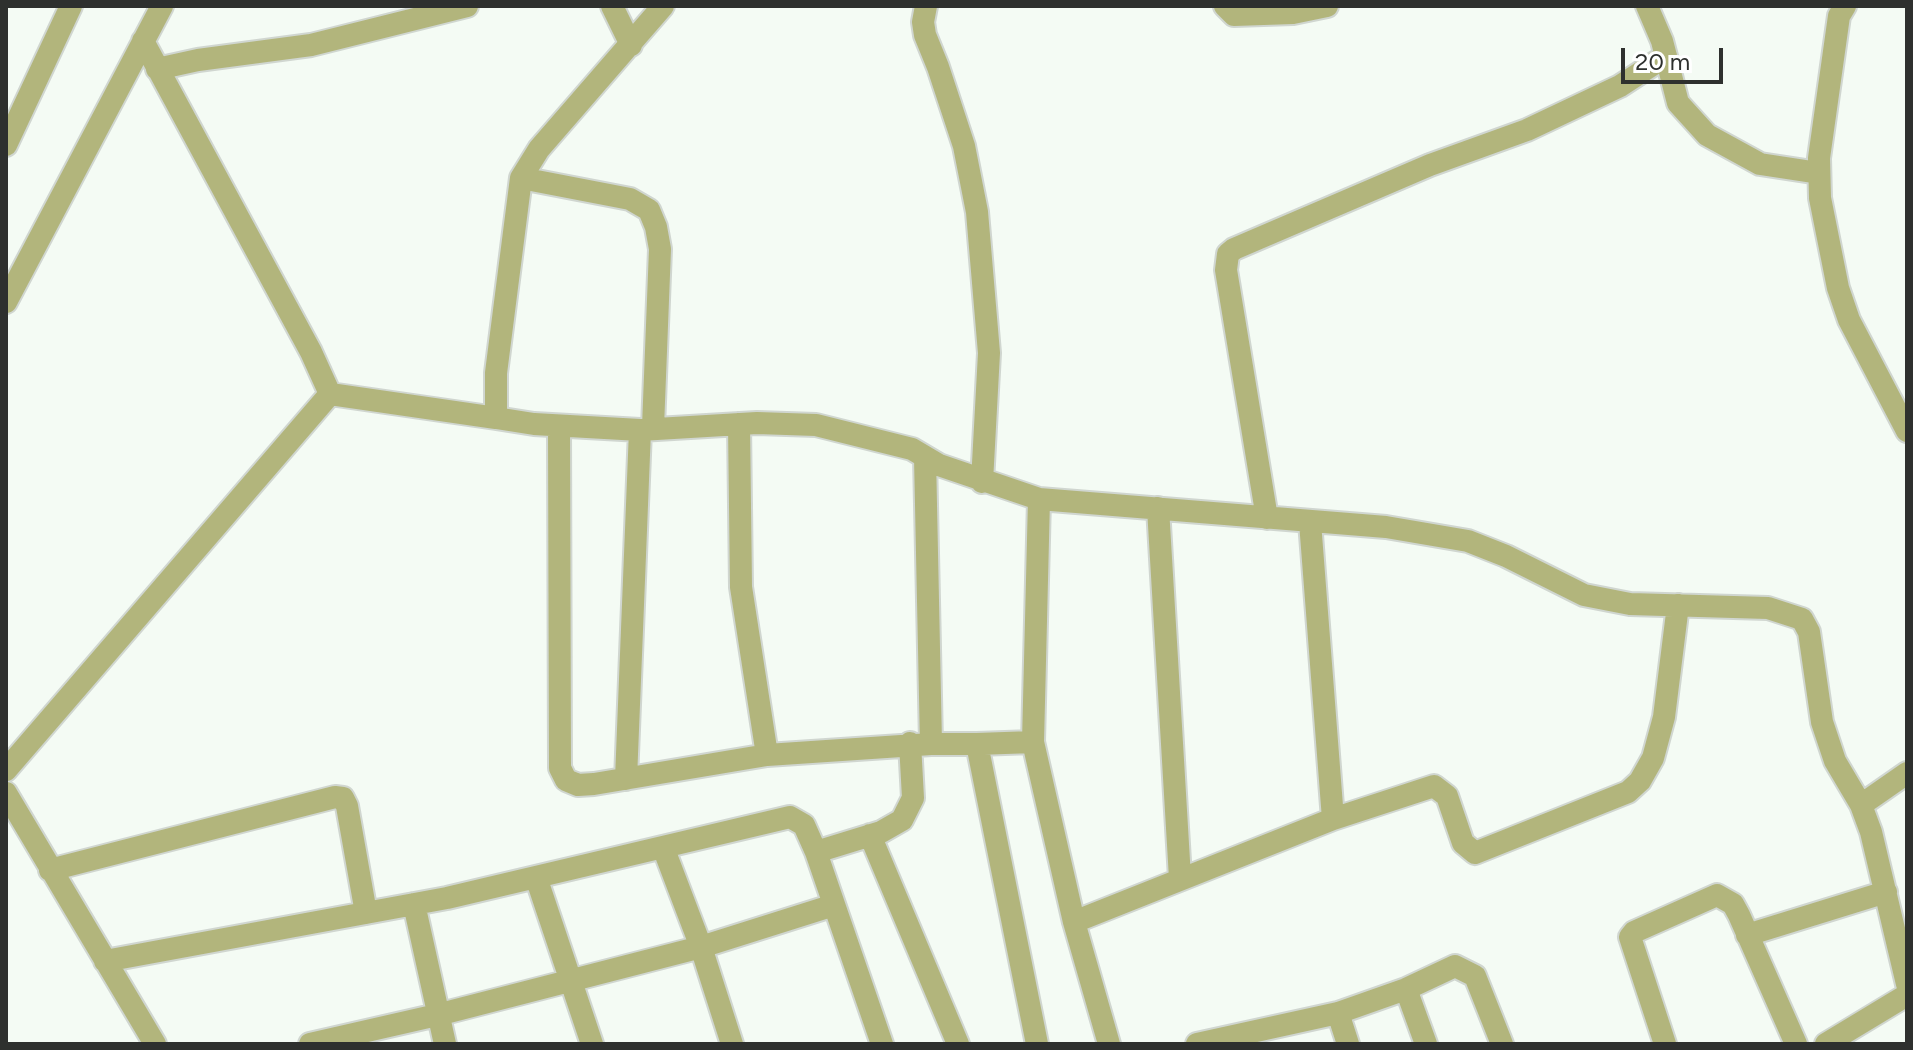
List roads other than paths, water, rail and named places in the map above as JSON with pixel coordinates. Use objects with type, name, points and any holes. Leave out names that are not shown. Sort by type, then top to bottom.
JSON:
[{"type":"street","points":[[6,145],[71,6]]},
{"type":"street","points":[[6,302],[162,6]]},
{"type":"street","points":[[157,69],[198,60],[311,45],[467,6]]},
{"type":"street","points":[[612,6],[631,45]]},
{"type":"street","points":[[496,418],[496,373],[521,178],[546,140],[663,6]]},
{"type":"street","points":[[926,6],[923,22],[925,35],[964,146],[977,212],[989,353],[982,482]]},
{"type":"street","points":[[1225,6],[1234,15],[1265,15],[1327,6]]},
{"type":"street","points":[[1647,6],[1666,56],[1678,103],[1707,135],[1760,164],[1819,173]]},
{"type":"street","points":[[1845,6],[1839,16],[1819,158],[1820,198],[1838,288],[1849,320],[1907,431]]},
{"type":"street","points":[[143,41],[311,352],[330,394]]},
{"type":"street","points":[[1267,518],[1226,270],[1228,254],[1430,165],[1527,130],[1620,86],[1666,56]]},
{"type":"street","points":[[521,178],[630,199],[649,210],[660,249],[646,428],[626,779]]},
{"type":"street","points":[[330,394],[559,426],[816,425],[912,449],[939,465],[982,482],[1039,499],[1386,527],[1468,541],[1506,556],[1584,595],[1630,604],[1768,608],[1802,619],[1809,632],[1822,722],[1835,761],[1861,805],[1886,892],[1907,984]]},
{"type":"street","points":[[6,770],[330,394]]},
{"type":"street","points":[[739,424],[741,587],[767,755]]},
{"type":"street","points":[[559,426],[560,768],[566,780],[578,785],[767,755],[921,744],[1033,742]]},
{"type":"street","points":[[816,852],[893,825],[907,814],[913,798],[921,744],[925,457]]},
{"type":"street","points":[[1039,499],[1033,742],[1074,922],[1109,1044]]},
{"type":"street","points":[[1158,508],[1180,878]]},
{"type":"street","points":[[1310,522],[1333,819]]},
{"type":"street","points":[[1074,922],[1333,819],[1434,786],[1447,796],[1463,843],[1475,853],[1628,792],[1640,781],[1653,758],[1664,717],[1678,605]]},
{"type":"street","points":[[977,744],[1037,1044]]},
{"type":"street","points":[[1861,805],[1907,773]]},
{"type":"street","points":[[6,793],[155,1044]]},
{"type":"street","points":[[50,870],[335,797],[343,798],[366,913]]},
{"type":"street","points":[[105,961],[414,904],[790,817],[804,825],[816,852],[882,1044]]},
{"type":"street","points":[[870,835],[958,1044]]},
{"type":"street","points":[[663,847],[701,947],[732,1044]]},
{"type":"street","points":[[536,877],[592,1044]]},
{"type":"street","points":[[1747,935],[1886,892]]},
{"type":"street","points":[[1665,1044],[1631,934],[1717,895],[1733,904],[1796,1044]]},
{"type":"street","points":[[414,904],[445,1044]]},
{"type":"street","points":[[310,1044],[437,1015],[701,947],[834,905]]},
{"type":"street","points":[[1202,1043],[1338,1013],[1406,989],[1455,966],[1475,976],[1502,1044]]},
{"type":"street","points":[[1406,989],[1426,1044]]},
{"type":"street","points":[[1826,1044],[1907,995]]},
{"type":"street","points":[[1338,1013],[1348,1044]]}]
